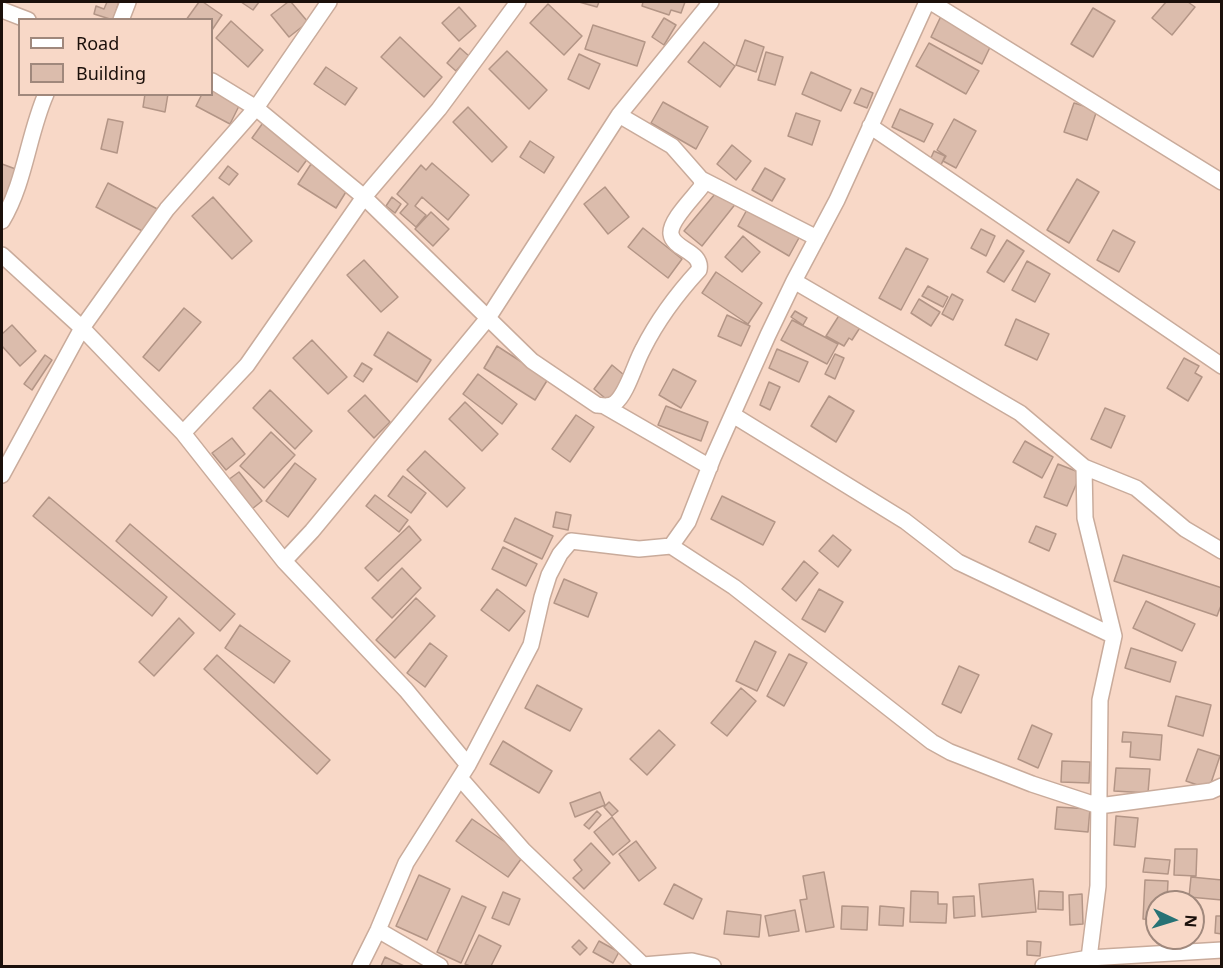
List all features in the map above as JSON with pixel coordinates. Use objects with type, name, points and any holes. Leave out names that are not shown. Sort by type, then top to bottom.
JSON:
[{"type":"street","points":[[122,18],[128,2]]},
{"type":"street","points":[[2,475],[82,328],[167,208],[256,108],[329,2]]},
{"type":"street","points":[[183,433],[247,365],[364,197],[439,110],[518,2]]},
{"type":"street","points":[[284,561],[312,531],[488,318],[619,115],[711,2]]},
{"type":"street","points":[[671,546],[688,522],[710,467],[794,281],[837,200],[929,2],[1221,182]]},
{"type":"street","points":[[2,10],[23,18]]},
{"type":"street","points":[[213,82],[256,108],[364,197],[532,361],[597,405],[606,406],[710,467]]},
{"type":"street","points":[[2,221],[14,198],[45,96]]},
{"type":"street","points":[[619,115],[672,146],[701,179],[817,238]]},
{"type":"street","points":[[870,126],[1221,366]]},
{"type":"street","points":[[606,406],[615,403],[621,395],[643,349],[671,301],[699,270],[698,259],[672,239],[670,232],[673,223],[702,186],[701,179]]},
{"type":"street","points":[[2,255],[82,328],[183,433],[284,561],[406,690],[523,850],[643,965],[692,961],[713,966]]},
{"type":"street","points":[[794,281],[1020,413],[1084,467],[1136,488],[1185,529],[1221,551]]},
{"type":"street","points":[[734,415],[904,521],[957,562],[1114,636]]},
{"type":"street","points":[[1084,467],[1084,518],[1114,636],[1100,700],[1098,885],[1089,958]]},
{"type":"street","points":[[360,966],[406,863],[464,772],[531,645],[549,575],[570,541],[639,549],[671,546],[734,586],[932,742],[950,752],[1022,780],[1099,806],[1211,791],[1221,786]]},
{"type":"street","points":[[378,930],[440,966]]},
{"type":"street","points":[[1043,966],[1089,958],[1221,950]]},
{"type":"building","points":[[107,2],[119,2],[114,18],[94,14],[96,6],[104,9]]},
{"type":"building","points":[[199,2],[203,2],[222,15],[213,28],[213,18],[187,18]]},
{"type":"building","points":[[241,2],[259,2],[253,10]]},
{"type":"building","points":[[291,2],[308,22],[289,37],[271,15]]},
{"type":"building","points":[[579,2],[599,2],[597,7]]},
{"type":"building","points":[[643,2],[685,2],[681,13],[671,10],[669,15],[642,6]]},
{"type":"building","points":[[1166,2],[1188,2],[1195,7],[1172,35],[1152,18]]},
{"type":"building","points":[[548,4],[582,36],[564,55],[530,23]]},
{"type":"building","points":[[459,7],[476,26],[459,41],[442,23]]},
{"type":"building","points":[[1093,8],[1115,21],[1093,57],[1071,44]]},
{"type":"building","points":[[942,14],[993,41],[982,64],[931,37]]},
{"type":"building","points":[[664,18],[676,25],[664,45],[652,37]]},
{"type":"building","points":[[231,21],[263,50],[248,67],[216,38]]},
{"type":"building","points":[[593,25],[645,42],[637,66],[585,49]]},
{"type":"building","points":[[400,37],[442,77],[424,97],[381,57]]},
{"type":"building","points":[[745,40],[764,47],[756,72],[736,65]]},
{"type":"building","points":[[704,42],[735,66],[720,87],[688,62]]},
{"type":"building","points":[[929,43],[979,71],[966,94],[916,66]]},
{"type":"building","points":[[460,48],[469,56],[456,71],[447,63]]},
{"type":"building","points":[[507,51],[547,90],[529,109],[489,69]]},
{"type":"building","points":[[766,52],[783,57],[775,85],[758,80]]},
{"type":"building","points":[[579,54],[600,64],[589,89],[568,79]]},
{"type":"building","points":[[326,67],[357,88],[345,105],[314,84]]},
{"type":"building","points":[[811,72],[851,90],[841,111],[802,94]]},
{"type":"building","points":[[861,88],[873,93],[867,108],[854,103]]},
{"type":"building","points":[[213,90],[240,104],[230,124],[196,106],[201,96],[213,96]]},
{"type":"building","points":[[145,96],[168,96],[165,112],[143,107]]},
{"type":"building","points":[[663,102],[708,127],[696,149],[651,123]]},
{"type":"building","points":[[1074,103],[1097,110],[1087,140],[1064,132]]},
{"type":"building","points":[[468,107],[507,147],[492,162],[453,122]]},
{"type":"building","points":[[900,109],[933,124],[924,142],[892,127]]},
{"type":"building","points":[[796,113],[820,121],[812,145],[788,136]]},
{"type":"building","points":[[108,119],[123,122],[117,153],[101,149]]},
{"type":"building","points":[[954,119],[976,131],[956,168],[943,161],[946,156],[937,150]]},
{"type":"building","points":[[265,120],[311,154],[298,172],[252,138]]},
{"type":"building","points":[[530,141],[554,157],[544,173],[520,157]]},
{"type":"building","points":[[732,145],[751,161],[736,180],[717,164]]},
{"type":"building","points":[[934,151],[945,156],[941,165],[930,160]]},
{"type":"building","points":[[432,163],[469,195],[448,220],[422,197],[415,206],[426,215],[416,227],[400,213],[408,204],[397,194],[421,165],[426,170]]},
{"type":"building","points":[[2,164],[21,171],[9,204],[2,201]]},
{"type":"building","points":[[311,164],[349,187],[336,208],[298,184]]},
{"type":"building","points":[[228,166],[238,174],[229,185],[219,178]]},
{"type":"building","points":[[765,168],[785,179],[772,201],[752,190]]},
{"type":"building","points":[[1077,179],[1099,192],[1069,243],[1047,230]]},
{"type":"building","points":[[108,183],[163,212],[150,235],[96,207]]},
{"type":"building","points":[[605,187],[629,217],[608,234],[584,204]]},
{"type":"building","points":[[720,188],[737,202],[702,246],[684,231]]},
{"type":"building","points":[[213,197],[252,241],[232,259],[192,216]]},
{"type":"building","points":[[392,197],[401,204],[395,213],[386,206]]},
{"type":"building","points":[[749,206],[800,236],[789,256],[738,226]]},
{"type":"building","points":[[431,212],[449,229],[433,246],[415,229]]},
{"type":"building","points":[[643,228],[682,259],[668,278],[628,247]]},
{"type":"building","points":[[981,229],[995,236],[986,256],[971,248]]},
{"type":"building","points":[[1113,230],[1135,242],[1119,272],[1097,260]]},
{"type":"building","points":[[743,236],[760,252],[742,272],[725,257]]},
{"type":"building","points":[[1007,240],[1024,251],[1004,282],[987,272]]},
{"type":"building","points":[[906,248],[928,259],[901,310],[879,298]]},
{"type":"building","points":[[364,260],[398,297],[381,312],[347,275]]},
{"type":"building","points":[[1027,261],[1050,274],[1035,302],[1012,290]]},
{"type":"building","points":[[716,272],[762,303],[748,324],[702,293]]},
{"type":"building","points":[[928,286],[948,297],[943,307],[922,296]]},
{"type":"building","points":[[952,294],[963,300],[953,320],[942,314]]},
{"type":"building","points":[[919,299],[940,312],[931,326],[911,313]]},
{"type":"building","points":[[184,308],[201,322],[159,371],[143,357]]},
{"type":"building","points":[[795,311],[807,318],[803,325],[791,317]]},
{"type":"building","points":[[840,314],[861,326],[852,340],[849,338],[844,346],[826,336]]},
{"type":"building","points":[[727,315],[750,326],[741,346],[718,336]]},
{"type":"building","points":[[1016,319],[1049,334],[1037,360],[1005,345]]},
{"type":"building","points":[[792,320],[838,344],[827,364],[781,340]]},
{"type":"building","points":[[12,325],[36,351],[20,366],[2,346],[2,334]]},
{"type":"building","points":[[388,332],[431,360],[417,382],[374,355]]},
{"type":"building","points":[[312,340],[347,377],[328,394],[293,358]]},
{"type":"building","points":[[497,346],[548,379],[535,400],[484,368]]},
{"type":"building","points":[[777,349],[808,362],[799,382],[769,368]]},
{"type":"building","points":[[835,354],[844,358],[835,379],[825,374]]},
{"type":"building","points":[[45,355],[52,360],[32,390],[24,384]]},
{"type":"building","points":[[1184,358],[1199,366],[1195,373],[1202,377],[1188,401],[1167,388]]},
{"type":"building","points":[[362,363],[372,369],[363,382],[354,376]]},
{"type":"building","points":[[612,365],[630,380],[611,403],[594,389]]},
{"type":"building","points":[[673,369],[696,381],[681,408],[659,395]]},
{"type":"building","points":[[478,374],[517,404],[502,424],[463,394]]},
{"type":"building","points":[[769,382],[780,387],[770,410],[760,405]]},
{"type":"building","points":[[270,390],[312,431],[295,449],[253,408]]},
{"type":"building","points":[[365,395],[390,422],[374,438],[348,411]]},
{"type":"building","points":[[829,396],[854,411],[836,442],[811,426]]},
{"type":"building","points":[[465,402],[498,434],[482,451],[449,419]]},
{"type":"building","points":[[666,406],[708,422],[701,441],[658,425]]},
{"type":"building","points":[[1105,408],[1125,416],[1111,448],[1091,439]]},
{"type":"building","points":[[576,415],[594,427],[570,462],[552,449]]},
{"type":"building","points":[[271,432],[295,455],[264,488],[240,466]]},
{"type":"building","points":[[232,438],[245,454],[226,470],[212,453]]},
{"type":"building","points":[[1025,441],[1053,457],[1042,478],[1013,462]]},
{"type":"building","points":[[425,451],[465,488],[447,507],[407,470]]},
{"type":"building","points":[[295,463],[316,479],[288,517],[266,501]]},
{"type":"building","points":[[1058,464],[1081,473],[1067,506],[1044,497]]},
{"type":"building","points":[[239,472],[262,501],[252,509],[228,480]]},
{"type":"building","points":[[403,476],[426,493],[411,513],[388,496]]},
{"type":"building","points":[[375,495],[408,520],[399,532],[366,506]]},
{"type":"building","points":[[722,496],[775,522],[763,545],[711,519]]},
{"type":"building","points":[[49,497],[167,597],[152,616],[33,516]]},
{"type":"building","points":[[556,512],[571,515],[568,530],[553,527]]},
{"type":"building","points":[[515,518],[553,536],[542,559],[504,541]]},
{"type":"building","points":[[130,524],[235,614],[220,631],[116,541]]},
{"type":"building","points":[[409,526],[421,540],[378,581],[365,568]]},
{"type":"building","points":[[1036,526],[1056,534],[1049,551],[1029,542]]},
{"type":"building","points":[[833,535],[851,550],[838,567],[819,551]]},
{"type":"building","points":[[503,547],[537,564],[526,586],[492,569]]},
{"type":"building","points":[[1123,555],[1222,588],[1222,603],[1217,616],[1114,581]]},
{"type":"building","points":[[804,561],[818,573],[796,601],[782,589]]},
{"type":"building","points":[[402,568],[421,588],[392,618],[372,598]]},
{"type":"building","points":[[564,579],[597,593],[588,617],[554,603]]},
{"type":"building","points":[[497,589],[525,611],[509,631],[481,610]]},
{"type":"building","points":[[819,589],[843,602],[825,632],[802,619]]},
{"type":"building","points":[[416,598],[435,616],[395,658],[376,640]]},
{"type":"building","points":[[1146,601],[1195,624],[1182,651],[1133,628]]},
{"type":"building","points":[[179,618],[194,633],[154,676],[139,662]]},
{"type":"building","points":[[240,625],[290,661],[274,683],[225,648]]},
{"type":"building","points":[[755,641],[776,652],[757,691],[736,681]]},
{"type":"building","points":[[430,643],[447,656],[425,687],[407,673]]},
{"type":"building","points":[[1131,648],[1176,662],[1170,682],[1125,668]]},
{"type":"building","points":[[789,654],[807,663],[784,706],[767,696]]},
{"type":"building","points":[[217,655],[330,760],[317,774],[204,669]]},
{"type":"building","points":[[959,666],[979,675],[961,713],[942,704]]},
{"type":"building","points":[[537,685],[582,709],[570,731],[525,708]]},
{"type":"building","points":[[741,688],[756,701],[727,736],[711,723]]},
{"type":"building","points":[[1176,696],[1211,705],[1203,736],[1168,726]]},
{"type":"building","points":[[1032,725],[1052,734],[1038,768],[1018,759]]},
{"type":"building","points":[[659,730],[675,745],[647,775],[630,759]]},
{"type":"building","points":[[1123,732],[1162,735],[1160,760],[1130,757],[1131,742],[1122,742]]},
{"type":"building","points":[[503,741],[552,771],[539,793],[490,764]]},
{"type":"building","points":[[1198,749],[1220,756],[1209,789],[1186,781]]},
{"type":"building","points":[[1062,761],[1090,762],[1089,783],[1061,782]]},
{"type":"building","points":[[1116,768],[1150,769],[1148,793],[1114,791]]},
{"type":"building","points":[[600,792],[605,805],[575,817],[570,803]]},
{"type":"building","points":[[609,802],[618,811],[612,816],[604,807]]},
{"type":"building","points":[[1057,807],[1090,809],[1088,832],[1055,829]]},
{"type":"building","points":[[597,811],[601,815],[589,829],[584,825]]},
{"type":"building","points":[[1116,816],[1138,818],[1135,847],[1114,845]]},
{"type":"building","points":[[612,817],[630,841],[613,855],[594,832]]},
{"type":"building","points":[[472,819],[524,855],[508,877],[456,841]]},
{"type":"building","points":[[636,841],[656,868],[639,881],[619,854]]},
{"type":"building","points":[[591,843],[610,863],[584,889],[573,878],[582,870],[574,860]]},
{"type":"building","points":[[1175,849],[1197,849],[1196,876],[1174,875]]},
{"type":"building","points":[[1145,858],[1170,860],[1168,874],[1143,872]]},
{"type":"building","points":[[824,872],[834,927],[806,932],[800,900],[807,899],[803,876]]},
{"type":"building","points":[[419,875],[450,889],[427,940],[396,926]]},
{"type":"building","points":[[1191,877],[1222,880],[1222,900],[1205,898],[1205,890],[1190,890]]},
{"type":"building","points":[[1033,879],[1036,912],[982,917],[979,884]]},
{"type":"building","points":[[1145,880],[1168,881],[1168,890],[1145,890],[1145,919],[1143,919]]},
{"type":"building","points":[[674,884],[702,899],[693,919],[664,904]]},
{"type":"building","points":[[911,891],[938,892],[938,904],[947,904],[946,923],[910,922]]},
{"type":"building","points":[[1039,891],[1063,892],[1063,910],[1038,909]]},
{"type":"building","points":[[503,892],[520,899],[509,925],[492,918]]},
{"type":"building","points":[[1082,894],[1083,924],[1070,925],[1069,895]]},
{"type":"building","points":[[462,896],[486,907],[461,963],[437,952]]},
{"type":"building","points":[[974,896],[975,916],[954,918],[953,897]]},
{"type":"building","points":[[842,906],[868,907],[867,930],[841,929]]},
{"type":"building","points":[[880,906],[904,908],[903,926],[879,925]]},
{"type":"building","points":[[795,910],[799,931],[769,936],[765,916]]},
{"type":"building","points":[[727,911],[761,915],[759,937],[724,934]]},
{"type":"building","points":[[1216,916],[1222,916],[1222,934],[1215,933]]},
{"type":"building","points":[[479,935],[501,946],[491,966],[465,964]]},
{"type":"building","points":[[579,940],[587,948],[580,955],[572,947]]},
{"type":"building","points":[[599,941],[619,952],[613,963],[593,952]]},
{"type":"building","points":[[1027,941],[1041,942],[1040,956],[1027,955]]},
{"type":"building","points":[[385,957],[404,966],[381,966]]}]
